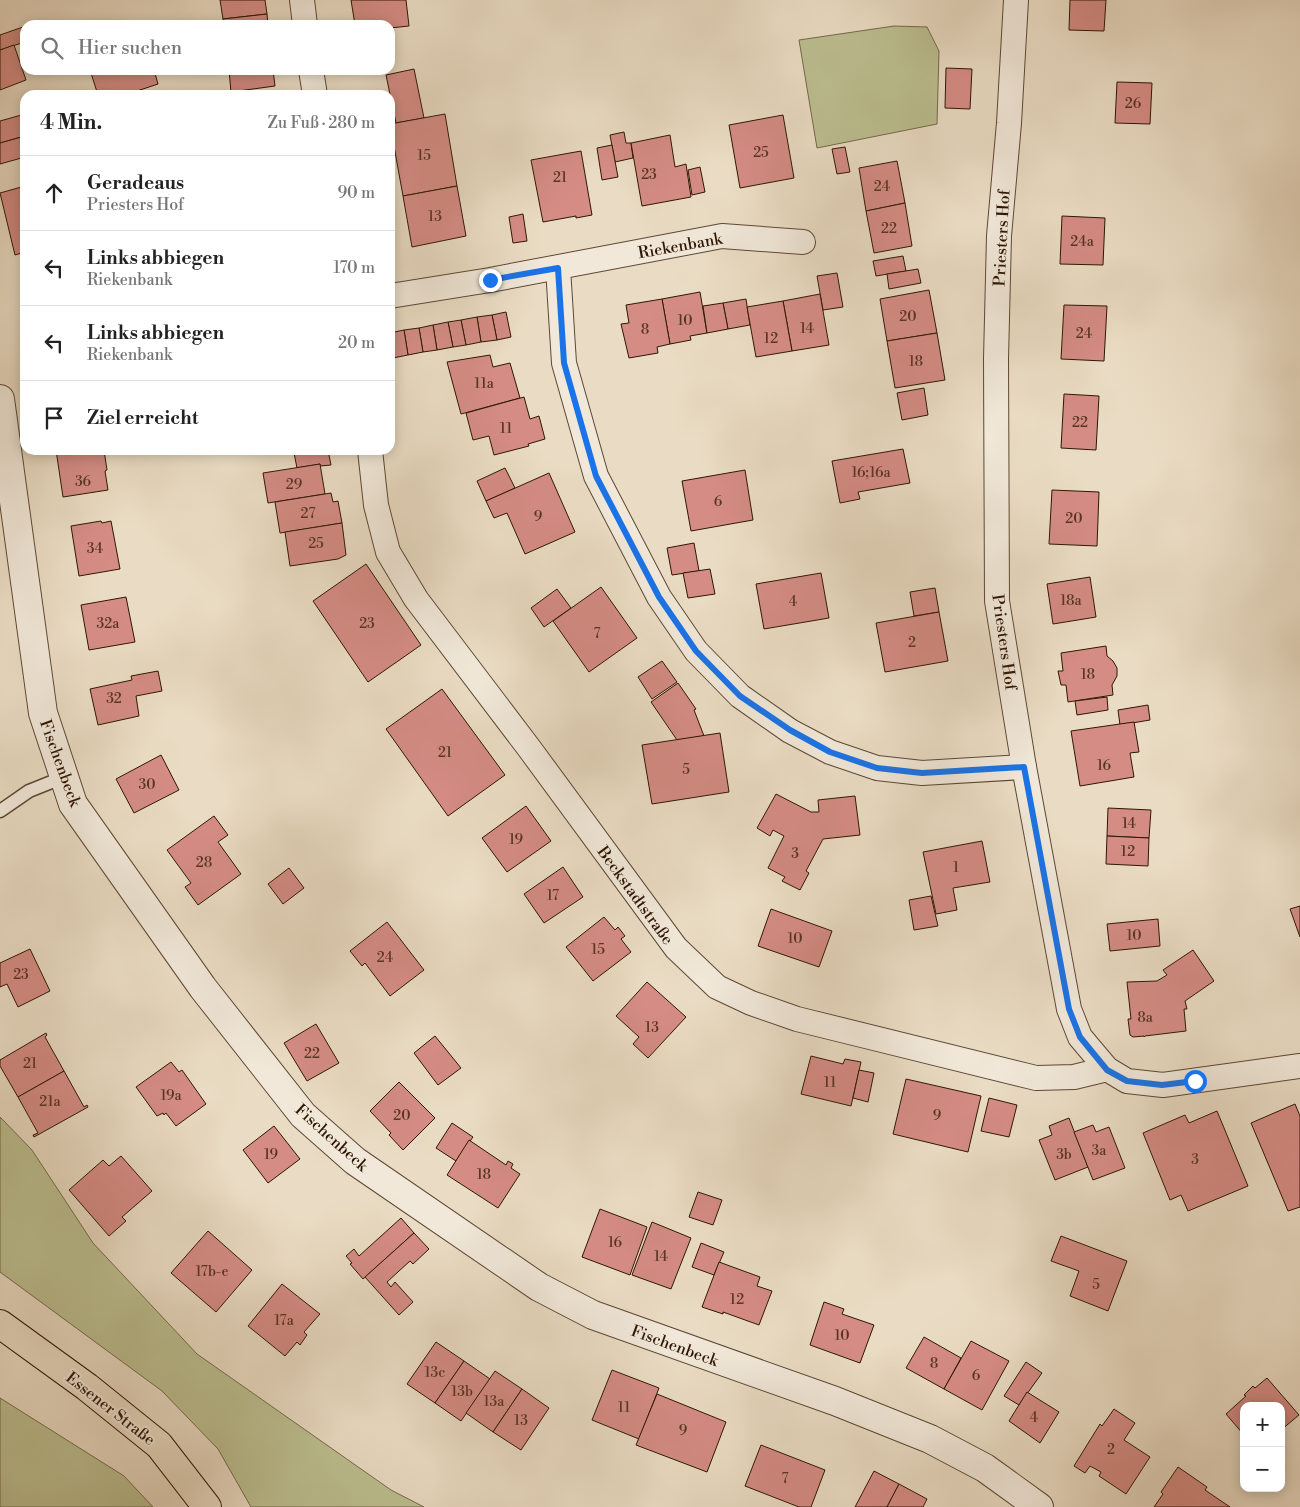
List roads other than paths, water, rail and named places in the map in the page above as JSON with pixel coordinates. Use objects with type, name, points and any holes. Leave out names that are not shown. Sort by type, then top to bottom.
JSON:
[{"type":"main road","name":"Essener Straße","points":[[0,1324],[87,1387],[159,1445],[206,1507]]},
{"type":"street","points":[[302,0],[304,20]]},
{"type":"street","name":"Priesters Hof","points":[[1016,0],[1009,123],[999,245],[996,359],[997,591],[1024,767],[1069,1009],[1080,1037],[1107,1070],[1127,1081],[1162,1085],[1300,1066]]},
{"type":"street","points":[[313,75],[314,90]]},
{"type":"street","name":"Riekenbank","points":[[395,295],[558,268],[722,236],[803,242]]},
{"type":"street","points":[[558,268],[564,363],[596,476],[659,597],[696,651],[740,696],[790,730],[830,752],[877,768],[922,773],[1024,767]]},
{"type":"street","name":"Fischenbeck","points":[[0,399],[43,714],[73,804],[203,988],[303,1114],[355,1161],[539,1286],[593,1315],[835,1401],[930,1439],[985,1468],[1039,1507]]},
{"type":"street","name":"Beckstadtstraße","points":[[371,455],[376,505],[388,552],[416,599],[529,748],[676,948],[717,987],[751,1003],[797,1019],[1036,1078],[1074,1077],[1107,1070]]},
{"type":"lane","points":[[0,811],[29,792],[64,777]]}]
